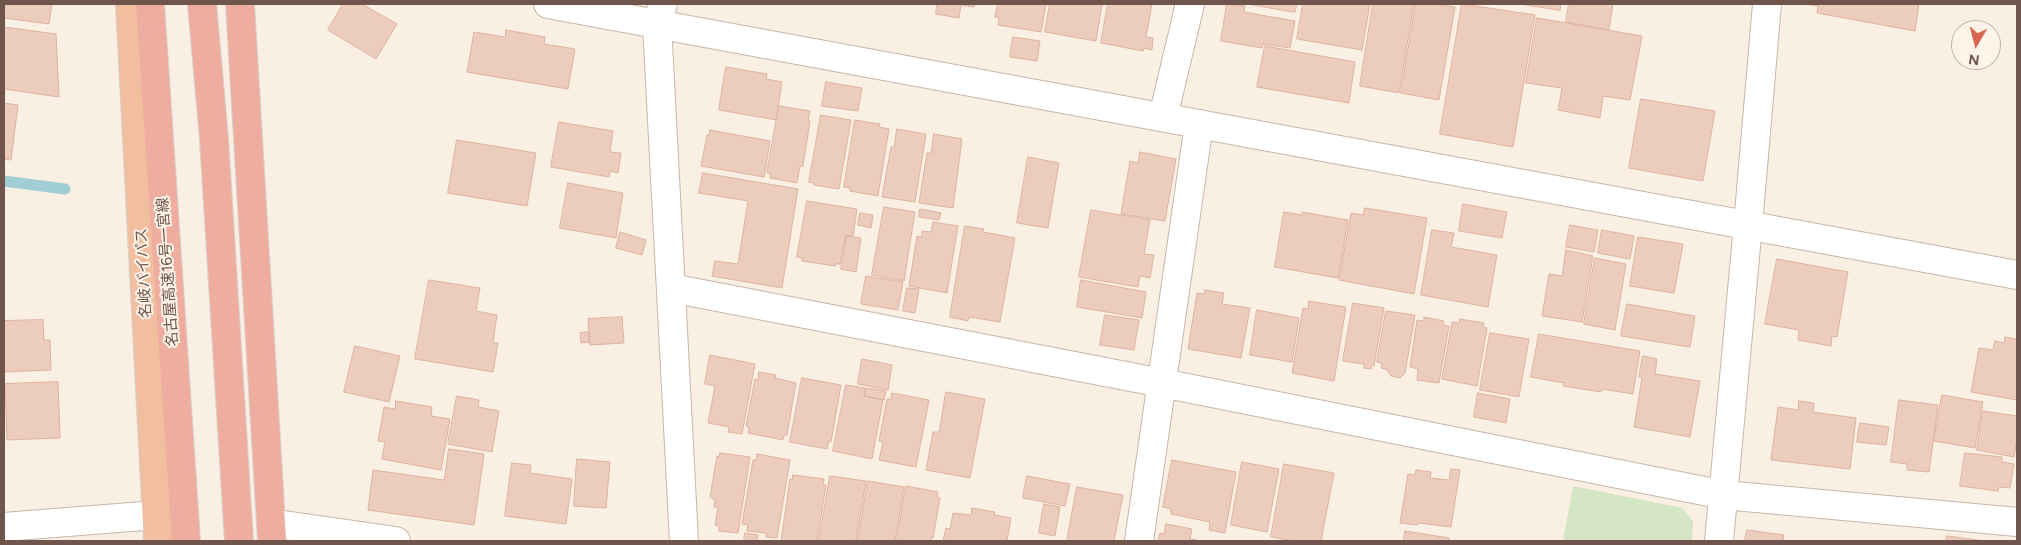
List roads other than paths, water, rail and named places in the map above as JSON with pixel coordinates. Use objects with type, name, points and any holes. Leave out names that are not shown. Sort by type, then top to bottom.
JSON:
[{"type":"highway","name":"名岐バイパス","points":[[130,4],[157,528]]},
{"type":"highway","name":"名古屋高速16号一宮線","points":[[150,4],[186,541]]},
{"type":"highway","points":[[202,4],[214,140],[239,541]]},
{"type":"highway","points":[[240,4],[276,536]]},
{"type":"highway","points":[[251,4],[276,536]]},
{"type":"street","points":[[548,4],[660,14],[1198,124],[2017,275]]},
{"type":"street","points":[[1163,117],[1190,4]]},
{"type":"street","points":[[1719,541],[1767,4]]},
{"type":"street","points":[[660,14],[684,541]]},
{"type":"street","points":[[1138,541],[1198,124]]},
{"type":"street","points":[[671,288],[1724,495],[2017,522]]},
{"type":"street","points":[[4,527],[157,528]]},
{"type":"street","points":[[276,536],[396,541]]},
{"type":"waterway","points":[[4,181],[65,189]]}]
